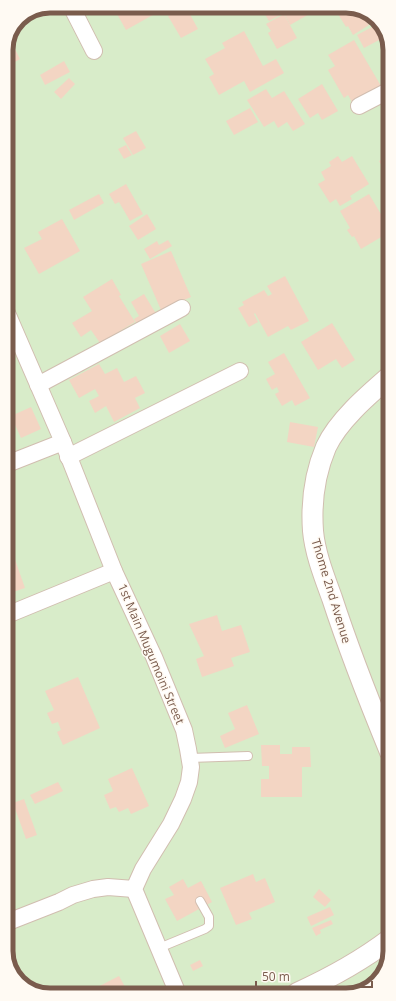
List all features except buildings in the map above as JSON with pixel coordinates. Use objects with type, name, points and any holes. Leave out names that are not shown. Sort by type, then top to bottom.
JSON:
[{"type":"street","points":[[75,13],[94,51]]},
{"type":"street","points":[[359,106],[383,94]]},
{"type":"street","points":[[38,385],[182,308]]},
{"type":"street","name":"1st Main Mugumoini Street","points":[[13,327],[114,571],[154,658],[184,730],[191,767],[189,782],[171,824],[143,869],[134,889]]},
{"type":"street","points":[[13,463],[65,450],[240,371]]},
{"type":"street","name":"Thome 2nd Avenue","points":[[383,383],[350,415],[327,446],[318,467],[314,491],[313,530],[316,547],[340,624],[383,735]]},
{"type":"street","points":[[13,613],[114,571]]},
{"type":"street","points":[[13,920],[73,895],[93,889],[108,887],[134,889],[176,988]]},
{"type":"street","points":[[326,987],[383,944]]},
{"type":"lane","points":[[190,758],[248,756]]},
{"type":"lane","points":[[159,948],[209,926],[209,917],[200,901]]},
{"type":"green space","points":[[348,13],[356,14],[369,21],[375,27],[381,38],[383,50],[383,951],[381,963],[375,974],[367,982],[358,986],[351,988],[48,988],[40,987],[27,980],[19,972],[15,963],[13,951],[13,48],[14,40],[21,27],[31,18],[43,14]]}]
